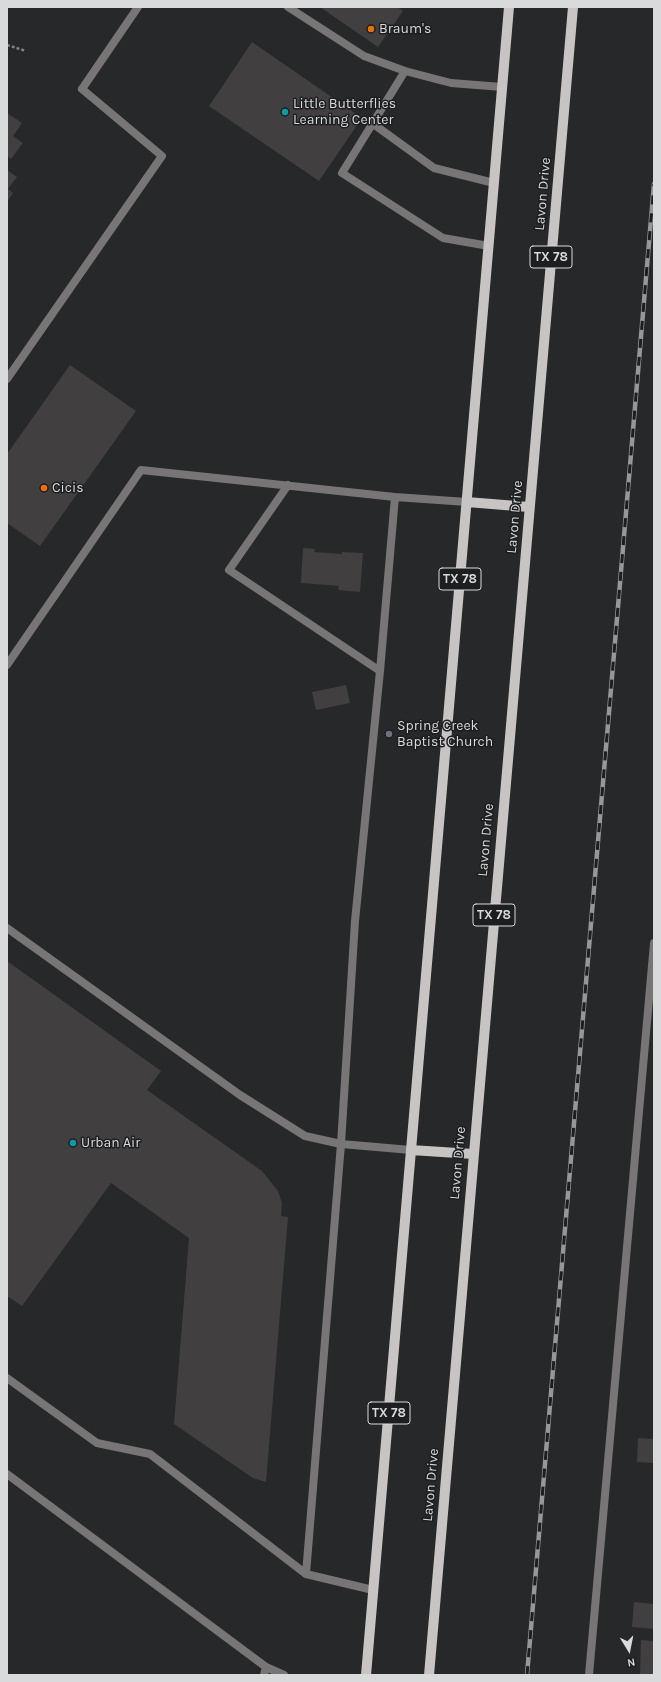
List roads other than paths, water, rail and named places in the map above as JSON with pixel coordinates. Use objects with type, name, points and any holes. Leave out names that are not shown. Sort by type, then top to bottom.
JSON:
[{"type":"main road","name":"TX 78","points":[[366,1675],[509,7]]},
{"type":"main road","name":"Lavon Drive","points":[[429,1675],[573,7]]},
{"type":"main road","points":[[467,502],[529,508]]},
{"type":"main road","points":[[411,1150],[473,1154]]},
{"type":"street","points":[[7,379],[162,156],[82,89],[138,7]]},
{"type":"street","points":[[288,7],[364,56],[405,71],[451,83],[502,87]]},
{"type":"street","points":[[405,71],[342,172],[443,238],[488,246]]},
{"type":"street","points":[[372,123],[434,168],[494,183]]},
{"type":"street","points":[[7,665],[142,470],[395,497],[467,502]]},
{"type":"street","points":[[288,485],[229,570],[380,670]]},
{"type":"street","points":[[306,1574],[341,1144],[355,921],[380,670],[395,497]]},
{"type":"street","points":[[7,928],[240,1095],[305,1136],[341,1144],[411,1150]]},
{"type":"street","points":[[589,1675],[654,943]]},
{"type":"street","points":[[7,1378],[97,1443],[150,1454],[306,1574],[373,1590]]},
{"type":"street","points":[[7,1474],[265,1671],[284,1675]]},
{"type":"railway","points":[[527,1675],[654,184]]},
{"type":"place","name":"Braum's","points":[[371,29]]},
{"type":"place","name":"Little Butterflies Learning Center","points":[[285,112]]},
{"type":"place","name":"Cicis","points":[[44,488]]},
{"type":"place","name":"Spring Creek Baptist Church","points":[[389,734]]},
{"type":"place","name":"Urban Air","points":[[73,1143]]}]
